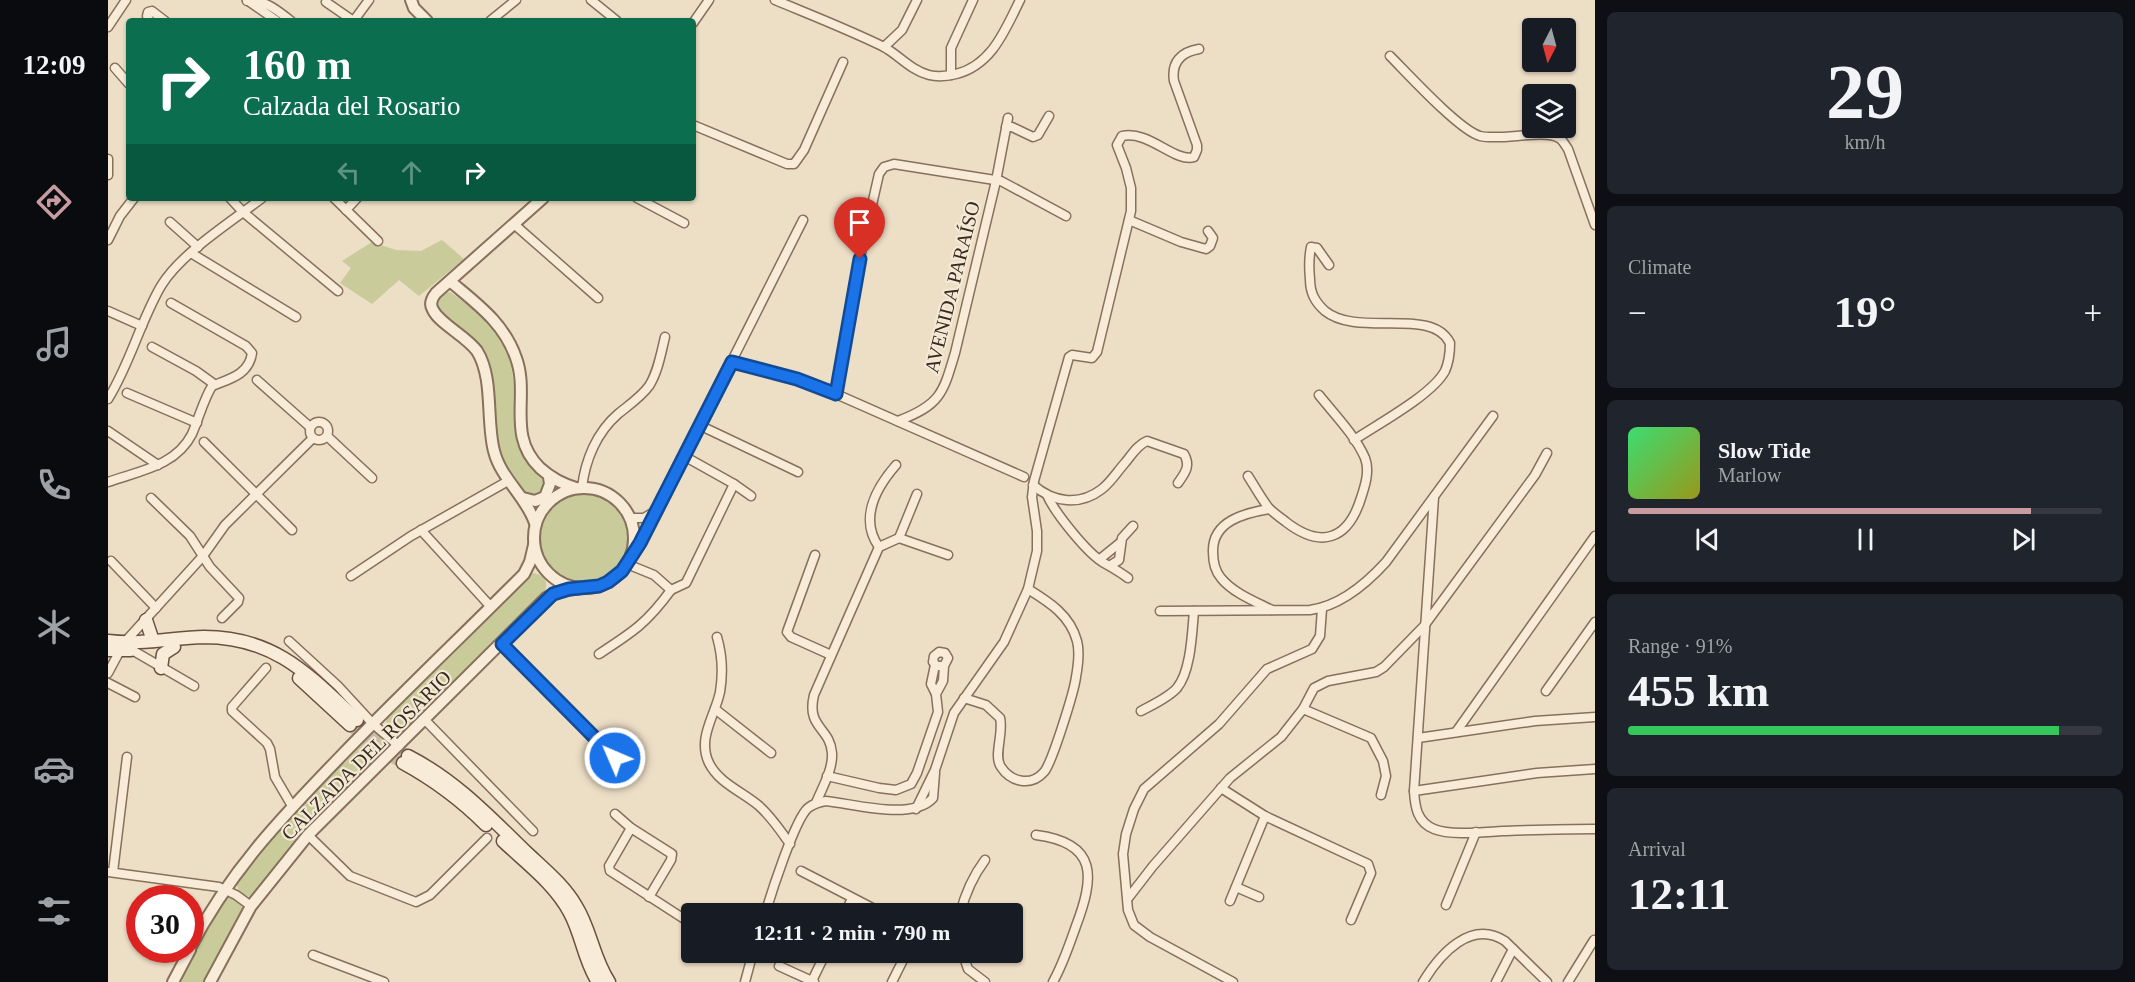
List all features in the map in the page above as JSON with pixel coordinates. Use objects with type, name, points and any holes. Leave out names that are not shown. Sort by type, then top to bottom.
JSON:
[{"type":"main road","points":[[146,620],[153,641]]},
{"type":"main road","points":[[108,641],[121,648],[221,646],[245,649],[264,655],[276,660],[295,674],[353,723],[322,686],[290,661],[267,648],[246,642],[204,637],[153,641],[121,648]]},
{"type":"main road","points":[[161,669],[164,654],[174,647]]},
{"type":"main road","points":[[598,982],[586,958],[570,913],[552,888],[455,795],[406,760],[425,765],[456,786],[561,885],[578,908],[597,962],[609,982]]},
{"type":"street","points":[[108,27],[126,0]]},
{"type":"street","points":[[247,0],[262,3],[286,18]]},
{"type":"street","points":[[356,18],[369,0]]},
{"type":"street","points":[[411,0],[414,8],[424,18]]},
{"type":"street","points":[[494,18],[516,0]]},
{"type":"street","points":[[591,0],[612,18]]},
{"type":"street","points":[[696,19],[709,0]]},
{"type":"street","points":[[776,0],[884,47],[916,70],[929,75],[951,75],[972,69],[989,54],[998,42],[1020,0]]},
{"type":"street","points":[[884,47],[902,30],[917,0]]},
{"type":"street","points":[[951,75],[951,48],[973,0]]},
{"type":"street","points":[[326,2],[349,18]]},
{"type":"street","points":[[262,3],[274,18]]},
{"type":"street","points":[[149,18],[147,14],[152,11],[161,18]]},
{"type":"street","points":[[769,903],[790,844],[805,812],[816,803],[826,801],[902,811],[916,808],[935,770],[950,724],[964,698],[1004,642],[1028,589],[1037,552],[1034,483],[1070,357],[1072,355],[1092,358],[1097,352],[1129,220],[1131,188],[1117,145],[1122,136],[1139,136],[1186,158],[1196,155],[1195,139],[1174,81],[1173,69],[1182,55],[1199,49]]},
{"type":"street","points":[[1390,56],[1454,118],[1477,135],[1494,138],[1548,136],[1560,138],[1568,148],[1595,225]]},
{"type":"street","points":[[696,126],[787,164],[794,164],[801,157],[843,63]]},
{"type":"street","points":[[115,68],[126,81]]},
{"type":"street","points":[[1006,128],[1012,127],[1034,137],[1038,135],[1049,116]]},
{"type":"street","name":"AVENIDA PARAÍSO","points":[[898,421],[933,403],[947,380],[996,181],[1008,118]]},
{"type":"street","points":[[108,159],[108,174]]},
{"type":"street","points":[[836,394],[856,275],[882,169],[886,165],[894,164],[1001,181],[1066,216]]},
{"type":"street","points":[[108,240],[120,216],[132,201]]},
{"type":"street","points":[[233,201],[338,291]]},
{"type":"street","points":[[108,399],[126,367],[142,326],[165,281],[177,265],[258,201]]},
{"type":"street","points":[[337,201],[378,241]]},
{"type":"street","points":[[346,210],[354,201]]},
{"type":"street","points":[[540,201],[434,297],[431,306],[436,314],[471,344],[481,360],[486,381],[491,440],[498,467],[522,498],[535,523],[556,496],[580,488]]},
{"type":"street","points":[[643,201],[684,223]]},
{"type":"street","points":[[628,562],[657,510],[803,220]]},
{"type":"street","points":[[1129,220],[1181,242],[1206,249],[1213,238],[1208,231]]},
{"type":"street","points":[[170,222],[195,250],[296,317]]},
{"type":"street","points":[[514,225],[598,298]]},
{"type":"street","points":[[1329,265],[1317,248],[1311,247],[1312,294],[1318,305],[1330,315],[1358,324],[1401,323],[1433,328],[1442,332],[1450,343],[1445,371],[1430,389],[1354,440]]},
{"type":"street","points":[[451,282],[490,315],[510,343],[520,375],[521,436],[536,464],[549,477],[580,488],[594,489],[615,499],[629,518],[633,541],[628,562]]},
{"type":"street","points":[[152,347],[196,371],[214,384],[229,381],[239,375],[249,364],[252,353],[246,346],[171,303]]},
{"type":"street","points":[[108,311],[142,326]]},
{"type":"street","points":[[580,488],[587,460],[599,437],[617,415],[648,387],[665,337]]},
{"type":"street","points":[[732,362],[797,379],[836,394],[1024,477]]},
{"type":"street","points":[[256,380],[310,427]]},
{"type":"street","points":[[108,482],[158,465],[172,458],[184,447],[214,384]]},
{"type":"street","points":[[127,393],[197,423]]},
{"type":"street","points":[[1248,476],[1269,509],[1292,527],[1318,538],[1338,535],[1346,529],[1359,504],[1366,477],[1364,457],[1354,440],[1319,395]]},
{"type":"street","points":[[1160,611],[1322,609],[1357,590],[1375,574],[1493,416]]},
{"type":"street","points":[[322,422],[328,428],[327,436],[320,440],[313,438],[310,427],[314,423],[322,422]]},
{"type":"street","points":[[699,425],[798,472]]},
{"type":"street","points":[[108,431],[158,465]]},
{"type":"street","points":[[327,436],[372,478]]},
{"type":"street","points":[[109,668],[121,648],[203,556],[225,525],[313,438]]},
{"type":"street","points":[[1034,483],[1047,495],[1063,501],[1072,501],[1094,493],[1107,484],[1137,449],[1148,441],[1184,454],[1188,463],[1187,468],[1178,483]]},
{"type":"street","points":[[204,442],[292,530]]},
{"type":"street","points":[[1129,897],[1230,778],[1281,736],[1303,709],[1314,688],[1328,681],[1376,672],[1384,667],[1424,626],[1534,475],[1547,453]]},
{"type":"street","points":[[684,456],[751,496]]},
{"type":"street","points":[[879,547],[871,532],[871,509],[882,483],[896,465]]},
{"type":"street","points":[[522,498],[535,501],[545,497],[550,484],[549,477]]},
{"type":"street","points":[[351,576],[421,530],[508,481]]},
{"type":"street","points":[[599,654],[641,627],[671,590],[686,583],[734,484]]},
{"type":"street","points":[[899,538],[916,494]]},
{"type":"street","points":[[1047,495],[1051,505],[1084,545],[1128,578]]},
{"type":"street","points":[[1434,497],[1414,791],[1414,806],[1418,815],[1428,826],[1442,831],[1595,829]]},
{"type":"street","points":[[151,498],[190,536],[210,567],[239,598],[238,602],[222,618]]},
{"type":"street","points":[[1269,509],[1240,516],[1228,522],[1214,538],[1213,548],[1216,569],[1222,578],[1246,597],[1273,611]]},
{"type":"street","points":[[629,518],[644,518],[657,510]]},
{"type":"street","name":"CALZADA DEL ROSARIO","points":[[204,922],[259,843],[292,806],[524,574],[534,545],[535,523]]},
{"type":"street","points":[[1112,566],[1119,560],[1122,538],[1132,526]]},
{"type":"street","points":[[421,530],[491,607]]},
{"type":"street","points":[[816,803],[827,776],[831,750],[825,735],[814,720],[812,700],[879,547],[899,538],[948,555]]},
{"type":"street","points":[[1456,732],[1594,539]]},
{"type":"street","points":[[1100,559],[1121,542]]},
{"type":"street","points":[[534,545],[540,561],[550,574],[565,583],[581,588]]},
{"type":"street","points":[[815,555],[787,632],[791,637],[831,655]]},
{"type":"street","points":[[111,561],[156,608]]},
{"type":"street","points":[[628,562],[654,575],[671,590]]},
{"type":"street","name":"CALZADA DEL ROSARIO","points":[[210,982],[251,906],[308,835],[546,598],[559,591],[591,588],[608,582],[615,578],[628,562]]},
{"type":"street","points":[[524,574],[536,570],[547,576],[551,587],[546,598]]},
{"type":"street","points":[[964,698],[986,705],[1000,718],[1002,731],[998,758],[1003,770],[1023,782],[1041,775],[1051,757],[1076,679],[1078,646],[1077,639],[1066,618],[1051,604],[1028,589]]},
{"type":"street","points":[[1229,981],[1139,930],[1130,918],[1123,854],[1124,844],[1134,809],[1144,789],[1219,724],[1267,669],[1312,649],[1320,636],[1322,609]]},
{"type":"street","points":[[1141,711],[1172,693],[1182,680],[1194,612]]},
{"type":"street","points":[[1546,691],[1595,622]]},
{"type":"street","points":[[717,637],[720,646],[722,678],[715,709],[705,737],[704,751],[708,762],[718,776],[768,815],[790,844]]},
{"type":"street","points":[[289,641],[399,746]]},
{"type":"street","points":[[502,644],[615,758]]},
{"type":"street","points":[[121,648],[194,686]]},
{"type":"street","points":[[827,776],[879,788],[896,789],[911,784],[938,712],[936,694],[931,684],[940,666]]},
{"type":"street","points":[[266,668],[232,709],[232,712],[267,744],[275,777],[292,806]]},
{"type":"street","points":[[108,682],[135,697]]},
{"type":"street","points":[[715,709],[771,753]]},
{"type":"street","points":[[1303,709],[1371,738],[1383,761],[1386,776],[1381,795]]},
{"type":"street","points":[[1418,738],[1535,721],[1595,717]]},
{"type":"street","points":[[425,720],[533,831]]},
{"type":"street","points":[[127,758],[111,872],[201,884],[226,890],[251,906]]},
{"type":"street","points":[[1414,791],[1548,772],[1595,769]]},
{"type":"street","points":[[1221,788],[1265,816],[1368,864],[1371,873],[1351,920]]},
{"type":"street","points":[[615,814],[631,828],[672,854],[671,860],[649,897]]},
{"type":"street","points":[[1230,901],[1265,816]]},
{"type":"street","points":[[631,828],[609,868],[611,873],[681,917]]},
{"type":"street","points":[[1446,905],[1476,832]]},
{"type":"street","points":[[308,835],[350,876],[416,902],[430,895],[487,838]]},
{"type":"street","points":[[1036,835],[1058,838],[1073,845],[1089,875],[1085,902],[1063,963],[1053,982]]},
{"type":"street","points":[[964,903],[978,870],[985,860]]},
{"type":"street","points":[[801,871],[862,903]]},
{"type":"street","points":[[1236,887],[1259,897]]},
{"type":"street","points":[[850,903],[852,898]]},
{"type":"street","points":[[1423,982],[1440,956],[1468,937],[1483,933],[1491,933],[1505,941],[1547,982]]},
{"type":"street","points":[[1568,982],[1594,940]]},
{"type":"street","points":[[1496,982],[1513,949]]},
{"type":"street","points":[[313,955],[384,982]]},
{"type":"street","name":"CALZADA DEL ROSARIO","points":[[174,982],[183,963]]},
{"type":"street","points":[[745,982],[750,963]]},
{"type":"street","points":[[779,966],[813,982],[821,963]]},
{"type":"street","points":[[892,982],[902,963]]},
{"type":"street","points":[[966,963],[968,969],[985,982]]},
{"type":"green space","points":[[442,240],[464,259],[419,296],[399,280],[372,304],[340,283],[351,268],[342,261],[372,242],[396,250],[421,251]]},
{"type":"green space","points":[[450,292],[492,323],[500,334],[511,365],[516,399],[517,444],[526,461],[546,484],[544,495],[528,498],[507,474],[493,432],[494,392],[491,370],[485,352],[436,306],[440,296]]},
{"type":"green space","points":[[584,491],[602,494],[617,504],[627,519],[630,537],[627,555],[617,570],[602,580],[584,583],[566,580],[551,570],[541,555],[538,537],[541,519],[551,504],[566,494]]},
{"type":"green space","points":[[533,573],[544,578],[546,588],[543,596],[402,734],[396,735],[386,723],[387,717],[528,575]]},
{"type":"green space","points":[[373,734],[385,743],[382,756],[252,897],[240,892],[237,880],[274,830],[368,735]]},
{"type":"green space","points":[[229,898],[240,902],[243,910],[207,982],[179,982],[189,963],[204,963],[204,934],[224,899]]},
{"type":"tunnel","points":[[357,720],[369,731],[408,756]]},
{"type":"tunnel","points":[[350,725],[375,746],[403,763]]},
{"type":"route","points":[[615,758],[502,644],[546,598],[559,591],[599,586],[615,578],[622,571],[634,555],[732,362],[797,379],[836,394],[860,259]]}]
